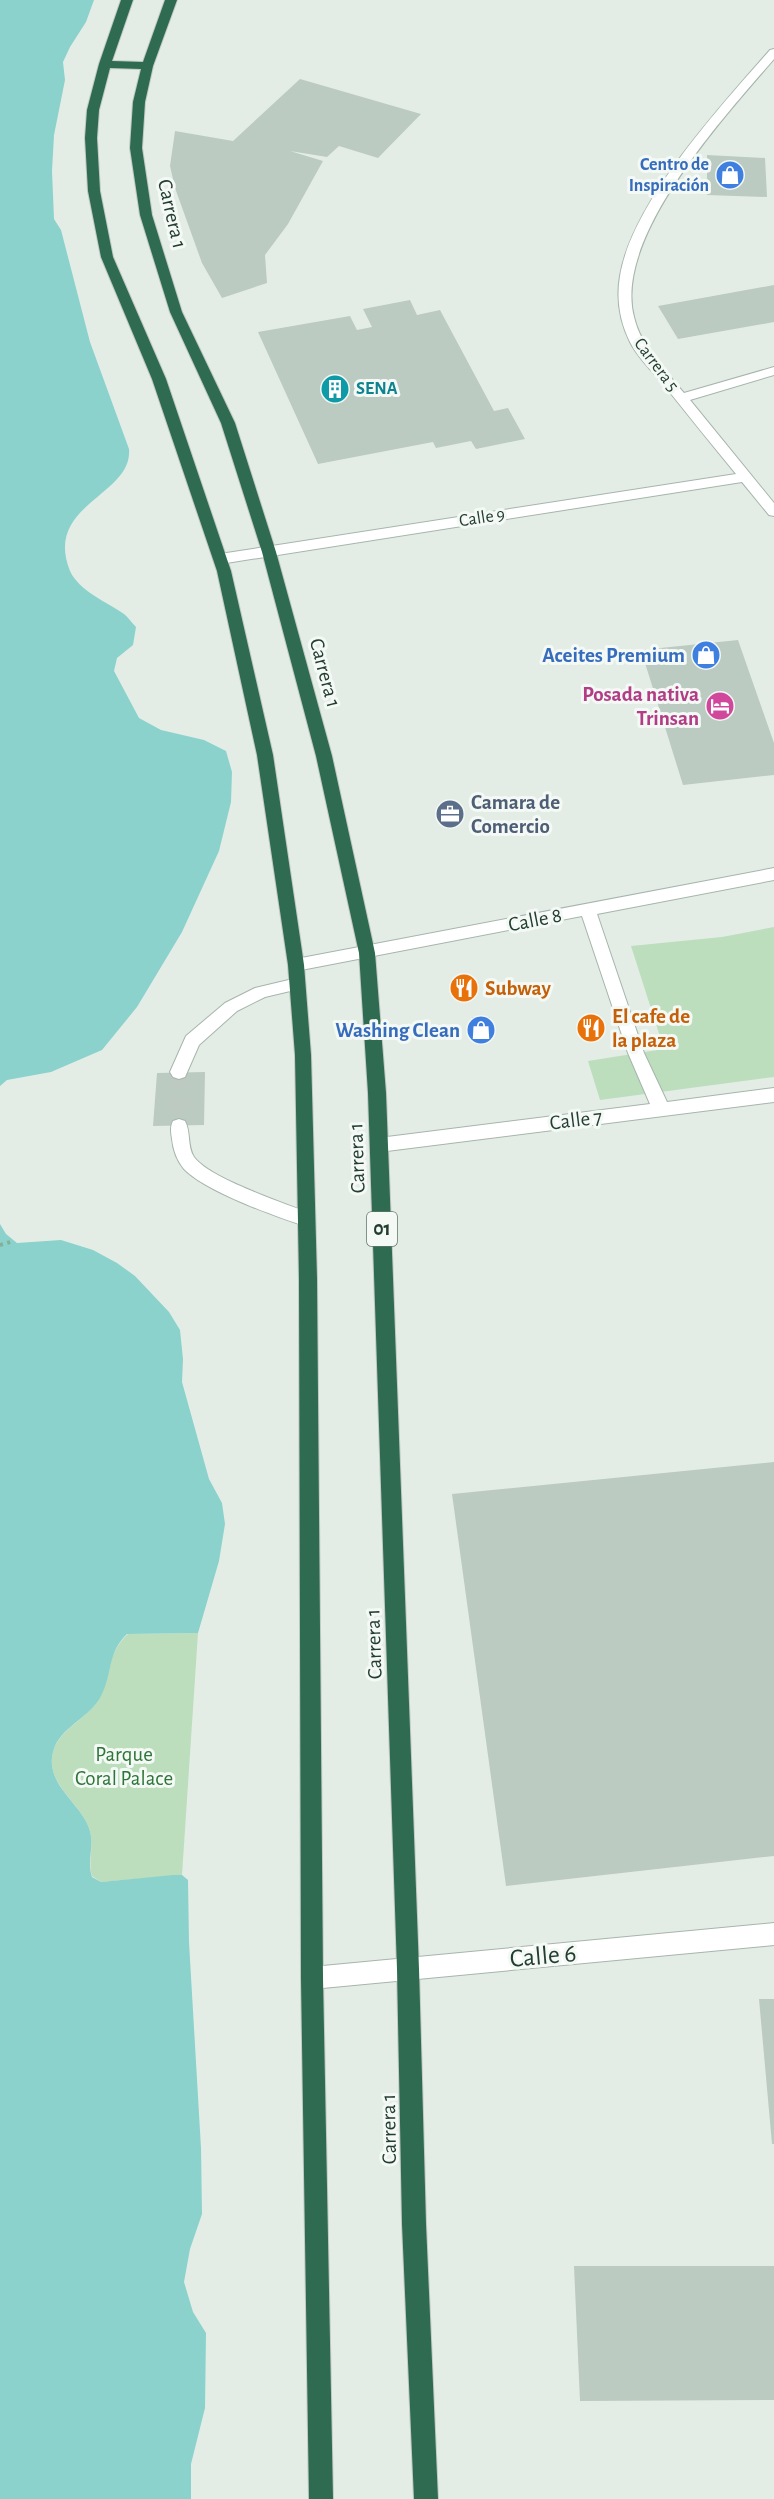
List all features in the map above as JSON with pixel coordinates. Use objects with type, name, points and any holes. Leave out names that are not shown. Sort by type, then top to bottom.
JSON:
[{"type":"highway","points":[[127,0],[105,64],[93,110],[91,138],[94,191],[107,257],[159,379],[220,559],[265,755],[296,965],[303,1055],[308,1290],[312,1978],[321,2499]]},
{"type":"highway","name":"Carrera 1","points":[[171,0],[147,66],[139,102],[135,148],[146,215],[176,312],[228,423],[269,552],[324,756],[367,953],[379,1146],[408,1969],[414,2224],[426,2499]]},
{"type":"highway","points":[[105,64],[147,66]]},
{"type":"street","name":"Carrera 5","points":[[774,52],[722,112],[646,219],[634,250],[624,305],[629,325],[638,345],[774,512]]},
{"type":"street","points":[[681,398],[774,371]]},
{"type":"street","name":"Calle 9","points":[[220,559],[745,477]]},
{"type":"street","name":"Calle 8","points":[[296,965],[774,874]]},
{"type":"street","points":[[588,910],[636,1053],[652,1093],[662,1109]]},
{"type":"street","points":[[178,1072],[192,1041],[231,1006],[261,992],[297,984]]},
{"type":"street","name":"Calle 7","points":[[379,1146],[774,1095]]},
{"type":"street","points":[[179,1126],[180,1145],[189,1163],[204,1175],[305,1219]]},
{"type":"street","name":"Calle 6","points":[[312,1978],[774,1934]]},
{"type":"path","points":[[0,1245],[14,1241]]},
{"type":"green space","points":[[774,927],[774,1077],[600,1100],[588,1061],[664,1049],[631,946],[722,937]]},
{"type":"green space","name":"Parque Coral Palace","points":[[198,1633],[182,1875],[101,1882],[92,1876],[91,1836],[88,1825],[58,1783],[53,1772],[52,1759],[55,1746],[59,1739],[97,1702],[116,1648],[128,1634]]},
{"type":"water","points":[[0,0],[94,0],[86,22],[63,62],[65,80],[54,135],[52,171],[54,219],[61,230],[90,342],[129,449],[127,465],[118,478],[78,515],[68,530],[65,548],[70,571],[74,578],[94,596],[124,614],[136,627],[133,645],[117,658],[114,671],[139,718],[161,730],[204,740],[226,751],[232,772],[231,802],[219,851],[182,932],[137,1007],[102,1050],[51,1072],[7,1080],[0,1086]]},
{"type":"water","points":[[0,1224],[6,1234],[17,1243],[61,1240],[93,1250],[135,1276],[169,1312],[180,1330],[183,1359],[182,1382],[209,1479],[222,1503],[225,1524],[219,1561],[198,1633],[127,1634],[116,1648],[105,1688],[97,1703],[59,1739],[52,1760],[53,1772],[58,1783],[88,1825],[91,1836],[92,1877],[101,1882],[182,1875],[188,1880],[202,2214],[190,2249],[184,2282],[193,2312],[206,2333],[205,2408],[191,2464],[191,2499],[0,2499]]},
{"type":"building","points":[[300,79],[421,114],[378,158],[339,146],[327,157],[290,151],[323,161],[288,224],[265,255],[267,283],[222,298],[202,263],[175,188],[170,166],[175,131],[233,141]]},
{"type":"building","points":[[707,155],[765,158],[767,197],[707,195]]},
{"type":"building","points":[[774,285],[774,322],[678,339],[658,306]]},
{"type":"building","points":[[410,300],[417,315],[440,310],[494,411],[508,408],[525,439],[476,449],[471,441],[436,448],[433,442],[318,464],[258,332],[350,316],[357,330],[372,327],[363,309]]},
{"type":"building","points":[[738,640],[774,743],[774,775],[683,785],[641,650]]},
{"type":"building","points":[[205,1072],[204,1125],[153,1126],[157,1073]]},
{"type":"building","points":[[774,1462],[774,1856],[506,1886],[452,1494]]},
{"type":"building","points":[[759,1999],[774,1999],[774,2144],[772,2144]]},
{"type":"building","points":[[574,2266],[774,2266],[774,2400],[580,2401]]},
{"type":"tunnel","points":[[179,1072],[179,1126]]},
{"type":"place","name":"Centro de Inspiración","points":[[730,175]]},
{"type":"place","name":"SENA","points":[[335,389]]},
{"type":"place","name":"Aceites Premium","points":[[706,655]]},
{"type":"place","name":"Posada nativa Trinsan","points":[[720,706]]},
{"type":"place","name":"Camara de Comercio","points":[[450,814]]},
{"type":"place","name":"Subway","points":[[464,988]]},
{"type":"place","name":"El cafe de la plaza","points":[[591,1028]]},
{"type":"place","name":"Washing Clean","points":[[481,1030]]}]
